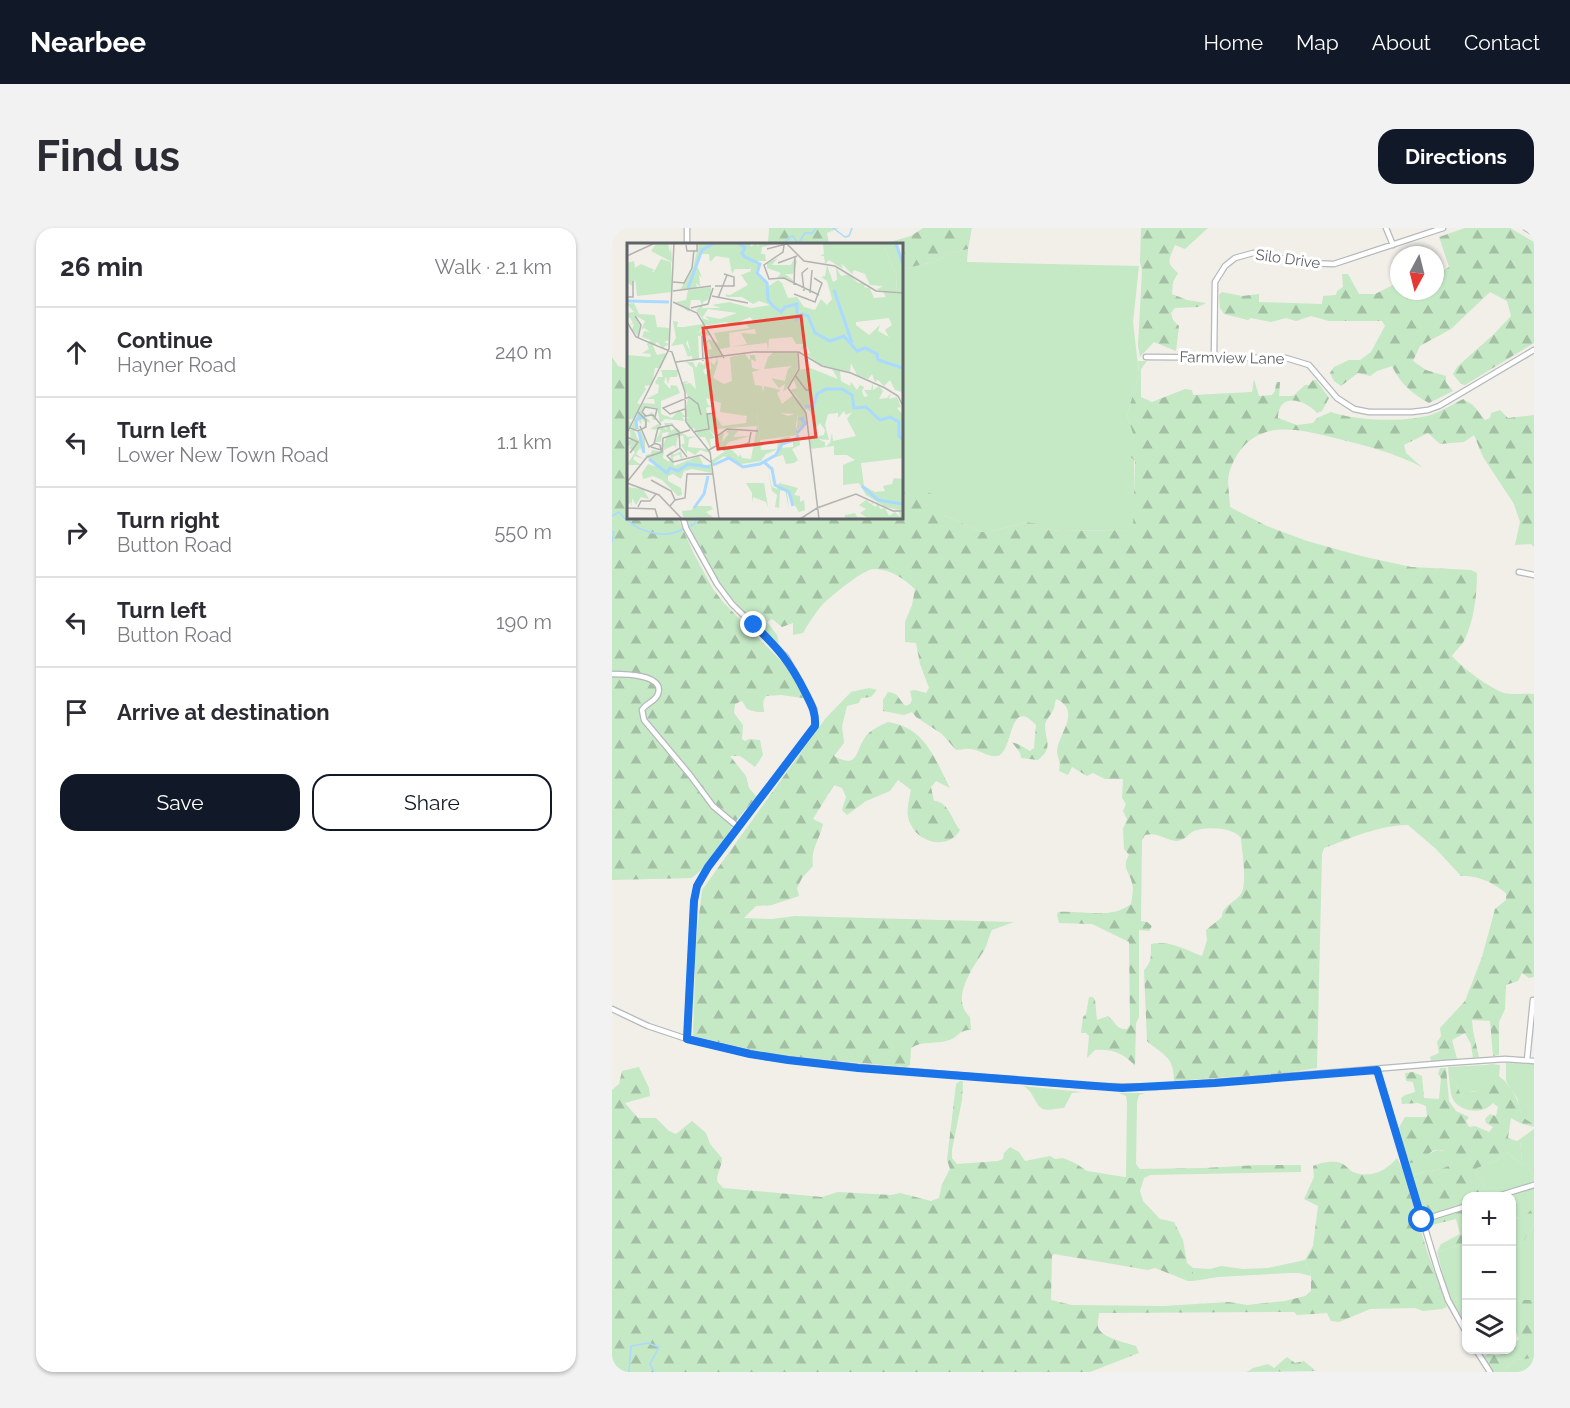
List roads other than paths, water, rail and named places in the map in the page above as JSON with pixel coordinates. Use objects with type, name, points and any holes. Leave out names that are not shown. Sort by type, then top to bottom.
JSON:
[{"type":"street","points":[[1386,228],[1393,245]]},
{"type":"street","name":"Silo Drive","points":[[1214,357],[1215,282],[1225,266],[1235,258],[1253,253],[1306,264],[1343,262],[1443,228]]},
{"type":"street","points":[[1526,228],[1534,233]]},
{"type":"street","name":"Farmview Lane","points":[[1146,357],[1295,359],[1309,364],[1337,398],[1354,409],[1369,412],[1412,412],[1439,406],[1534,350]]},
{"type":"street","points":[[683,519],[717,584],[732,604],[786,657],[814,709],[816,718],[815,726],[708,867],[697,886],[694,901],[687,1039]]},
{"type":"street","points":[[1519,572],[1534,575]]},
{"type":"street","points":[[612,674],[632,675],[654,681],[659,692],[655,699],[644,706],[642,715],[644,720],[713,806],[738,827]]},
{"type":"street","points":[[1527,1060],[1533,1000]]},
{"type":"street","points":[[612,1009],[648,1026],[687,1039],[750,1054],[788,1060],[1090,1086],[1156,1087],[1505,1059],[1534,1061]]},
{"type":"street","points":[[1377,1070],[1448,1300],[1462,1325]]},
{"type":"street","points":[[1513,1192],[1534,1185]]},
{"type":"street","points":[[1422,1220],[1462,1208]]},
{"type":"street","points":[[1479,1354],[1490,1372]]},
{"type":"waterway","points":[[799,243],[805,233],[812,233],[816,228]]},
{"type":"waterway","points":[[833,228],[845,237],[849,236],[852,228]]},
{"type":"waterway","points":[[785,243],[789,237],[793,236],[797,243]]},
{"type":"waterway","points":[[612,516],[619,512],[632,524],[657,534],[683,529]]},
{"type":"waterway","points":[[690,526],[697,519]]},
{"type":"waterway","points":[[612,532],[614,532],[612,542]]},
{"type":"waterway","points":[[629,1372],[631,1346],[648,1343],[659,1347],[650,1364],[654,1372]]}]
